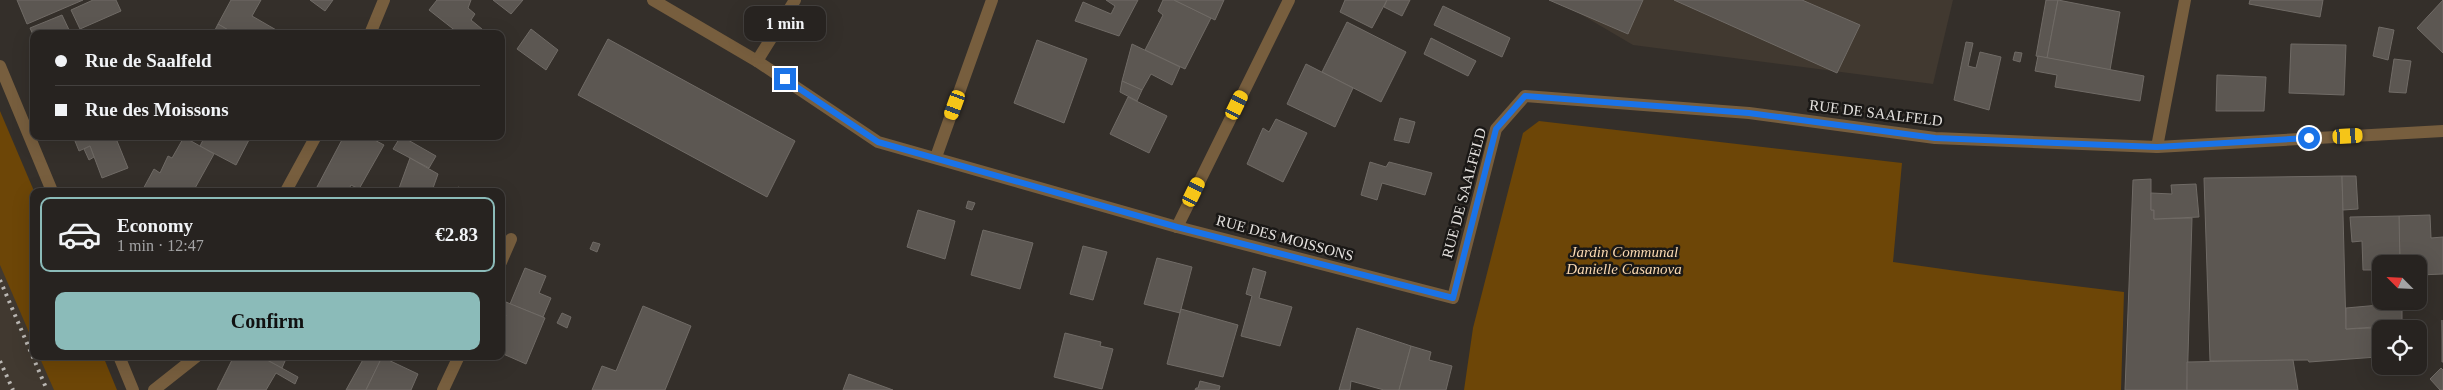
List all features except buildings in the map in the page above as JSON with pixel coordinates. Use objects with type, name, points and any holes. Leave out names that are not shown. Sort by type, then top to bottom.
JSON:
[{"type":"street","points":[[372,30],[384,0]]},
{"type":"street","name":"RUE DES MOISSONS","points":[[652,0],[757,62],[878,142],[1177,227],[1453,298]]},
{"type":"street","points":[[757,62],[795,0]]},
{"type":"street","points":[[936,157],[992,0]]},
{"type":"street","points":[[1177,227],[1289,0]]},
{"type":"street","points":[[2157,147],[2185,0]]},
{"type":"street","points":[[0,66],[30,138]]},
{"type":"street","name":"RUE DE SAALFELD","points":[[1453,298],[1496,129],[1525,96],[1749,113],[1935,138],[2157,147],[2443,132]]},
{"type":"street","points":[[31,140],[51,188]]},
{"type":"street","points":[[288,188],[314,140]]},
{"type":"street","points":[[505,254],[512,240]]},
{"type":"street","points":[[121,360],[133,390]]},
{"type":"street","points":[[154,390],[192,360]]},
{"type":"street","points":[[443,390],[457,360]]},
{"type":"shaded area","points":[[1583,0],[1953,0],[1933,84],[1633,45],[1577,12]]},
{"type":"shaded area","points":[[0,200],[30,268],[30,360],[70,360],[83,390],[0,390]]},
{"type":"green space","points":[[0,111],[33,188],[30,188],[30,335],[0,265]]},
{"type":"green space","name":"Jardin Communal Danielle Casanova","points":[[1539,121],[1902,163],[1893,262],[2124,292],[2121,390],[1464,390],[1473,328],[1523,133]]},
{"type":"green space","points":[[41,360],[105,360],[117,390],[54,390]]},
{"type":"railway","points":[[0,280],[30,350]]},
{"type":"railway","points":[[34,360],[47,390]]},
{"type":"railway","points":[[0,361],[13,390]]},
{"type":"route","points":[[785,79],[878,142],[1177,227],[1453,298],[1496,129],[1525,96],[1749,113],[1935,138],[2157,147],[2309,138]]}]
